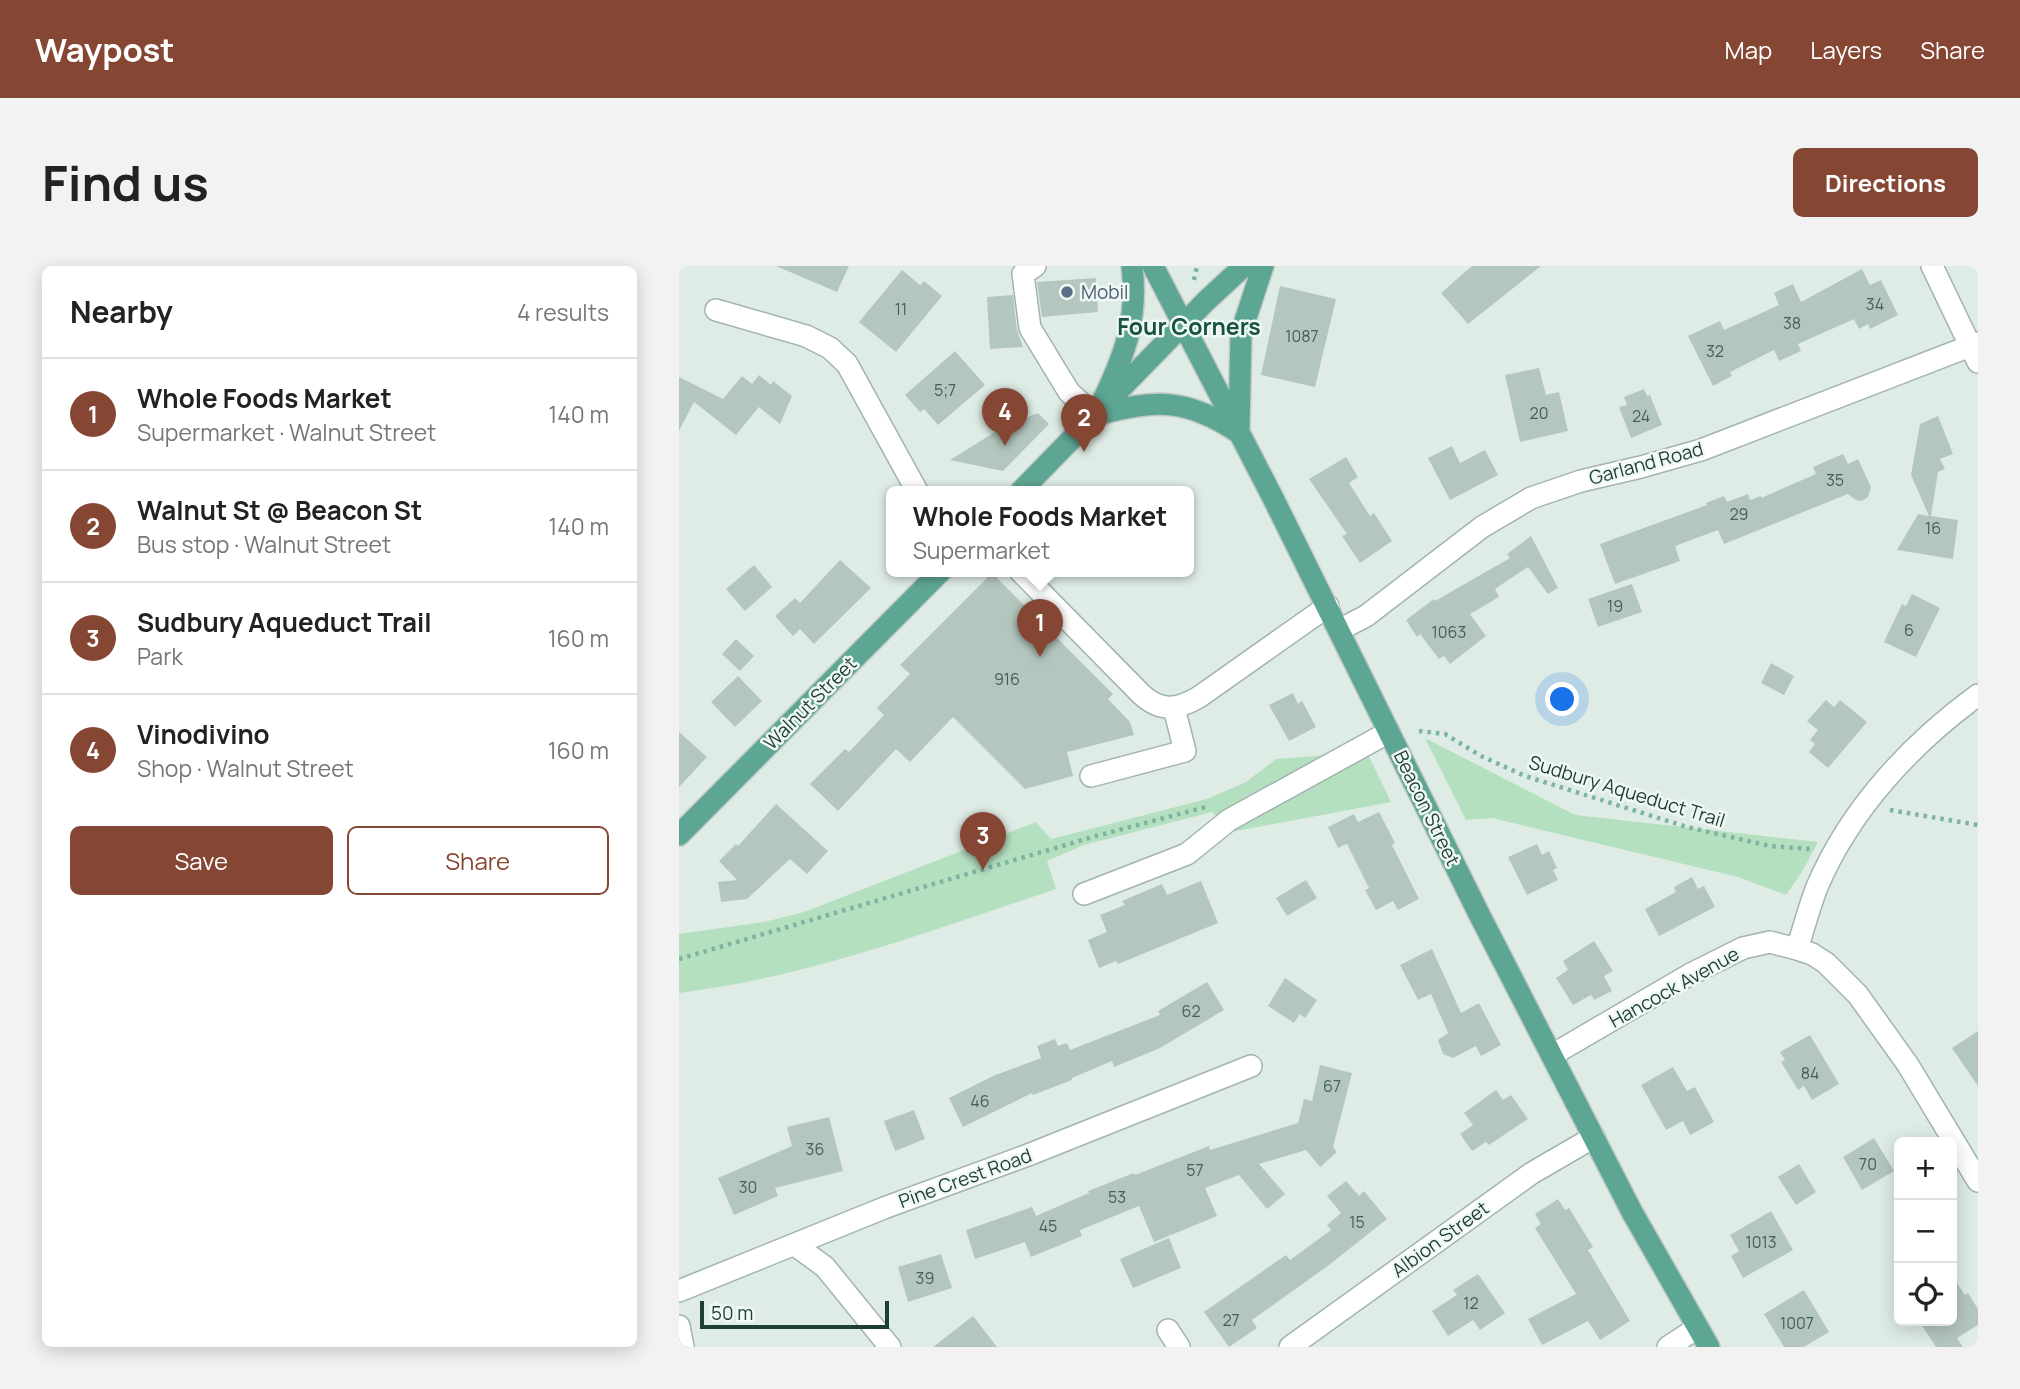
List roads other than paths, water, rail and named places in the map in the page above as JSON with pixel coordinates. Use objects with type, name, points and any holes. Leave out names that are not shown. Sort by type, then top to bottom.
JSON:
[{"type":"main road","points":[[1095,416],[1129,340],[1135,295],[1132,266]]},
{"type":"main road","name":"Beacon Street","points":[[1153,266],[1328,606],[1643,1233],[1709,1347]]},
{"type":"main road","points":[[1026,486],[1244,266]]},
{"type":"main road","points":[[1239,433],[1241,332],[1263,266]]},
{"type":"main road","points":[[1095,416],[1133,405],[1176,405],[1210,415],[1239,433]]},
{"type":"main road","name":"Walnut Street","points":[[679,835],[935,577]]},
{"type":"street","points":[[1035,266],[1023,274],[1030,328],[1069,392],[1095,416]]},
{"type":"street","points":[[1932,266],[1976,350]]},
{"type":"street","points":[[716,310],[806,336],[819,341],[839,356],[854,374],[914,486]]},
{"type":"street","name":"Garland Road","points":[[1339,629],[1366,616],[1482,527],[1531,498],[1581,481],[1701,450],[1976,350]]},
{"type":"street","points":[[1026,577],[1141,694],[1157,706],[1174,708],[1199,697],[1328,606]]},
{"type":"street","points":[[1797,948],[1817,887],[1836,850],[1865,806],[1895,768],[1931,731],[1978,695]]},
{"type":"street","points":[[1091,776],[1185,751],[1174,708]]},
{"type":"street","points":[[1084,894],[1187,854],[1229,820],[1389,732]]},
{"type":"street","name":"Hancock Avenue","points":[[1552,1055],[1689,975],[1743,948],[1770,942],[1797,948],[1826,963],[1866,1004],[1908,1065],[1978,1181]]},
{"type":"street","name":"Pine Crest Road","points":[[679,1291],[884,1208],[1028,1155],[1251,1066]]},
{"type":"street","name":"Albion Street","points":[[1290,1347],[1532,1173],[1594,1137]]},
{"type":"street","points":[[795,1245],[825,1267],[890,1347]]},
{"type":"street","points":[[679,1326],[683,1347]]},
{"type":"street","points":[[1668,1347],[1697,1328]]},
{"type":"place","name":"Mobil","points":[[1067,292]]},
{"type":"place","name":"Vinodivino","points":[[1005,446]]},
{"type":"place","name":"Walnut St @ Beacon St","points":[[1084,452]]},
{"type":"place","name":"Whole Foods Market","points":[[1040,657]]},
{"type":"place","name":"Sudbury Aqueduct Trail","points":[[983,870]]},
{"type":"district","name":"Four Corners","points":[[1189,326]]}]
